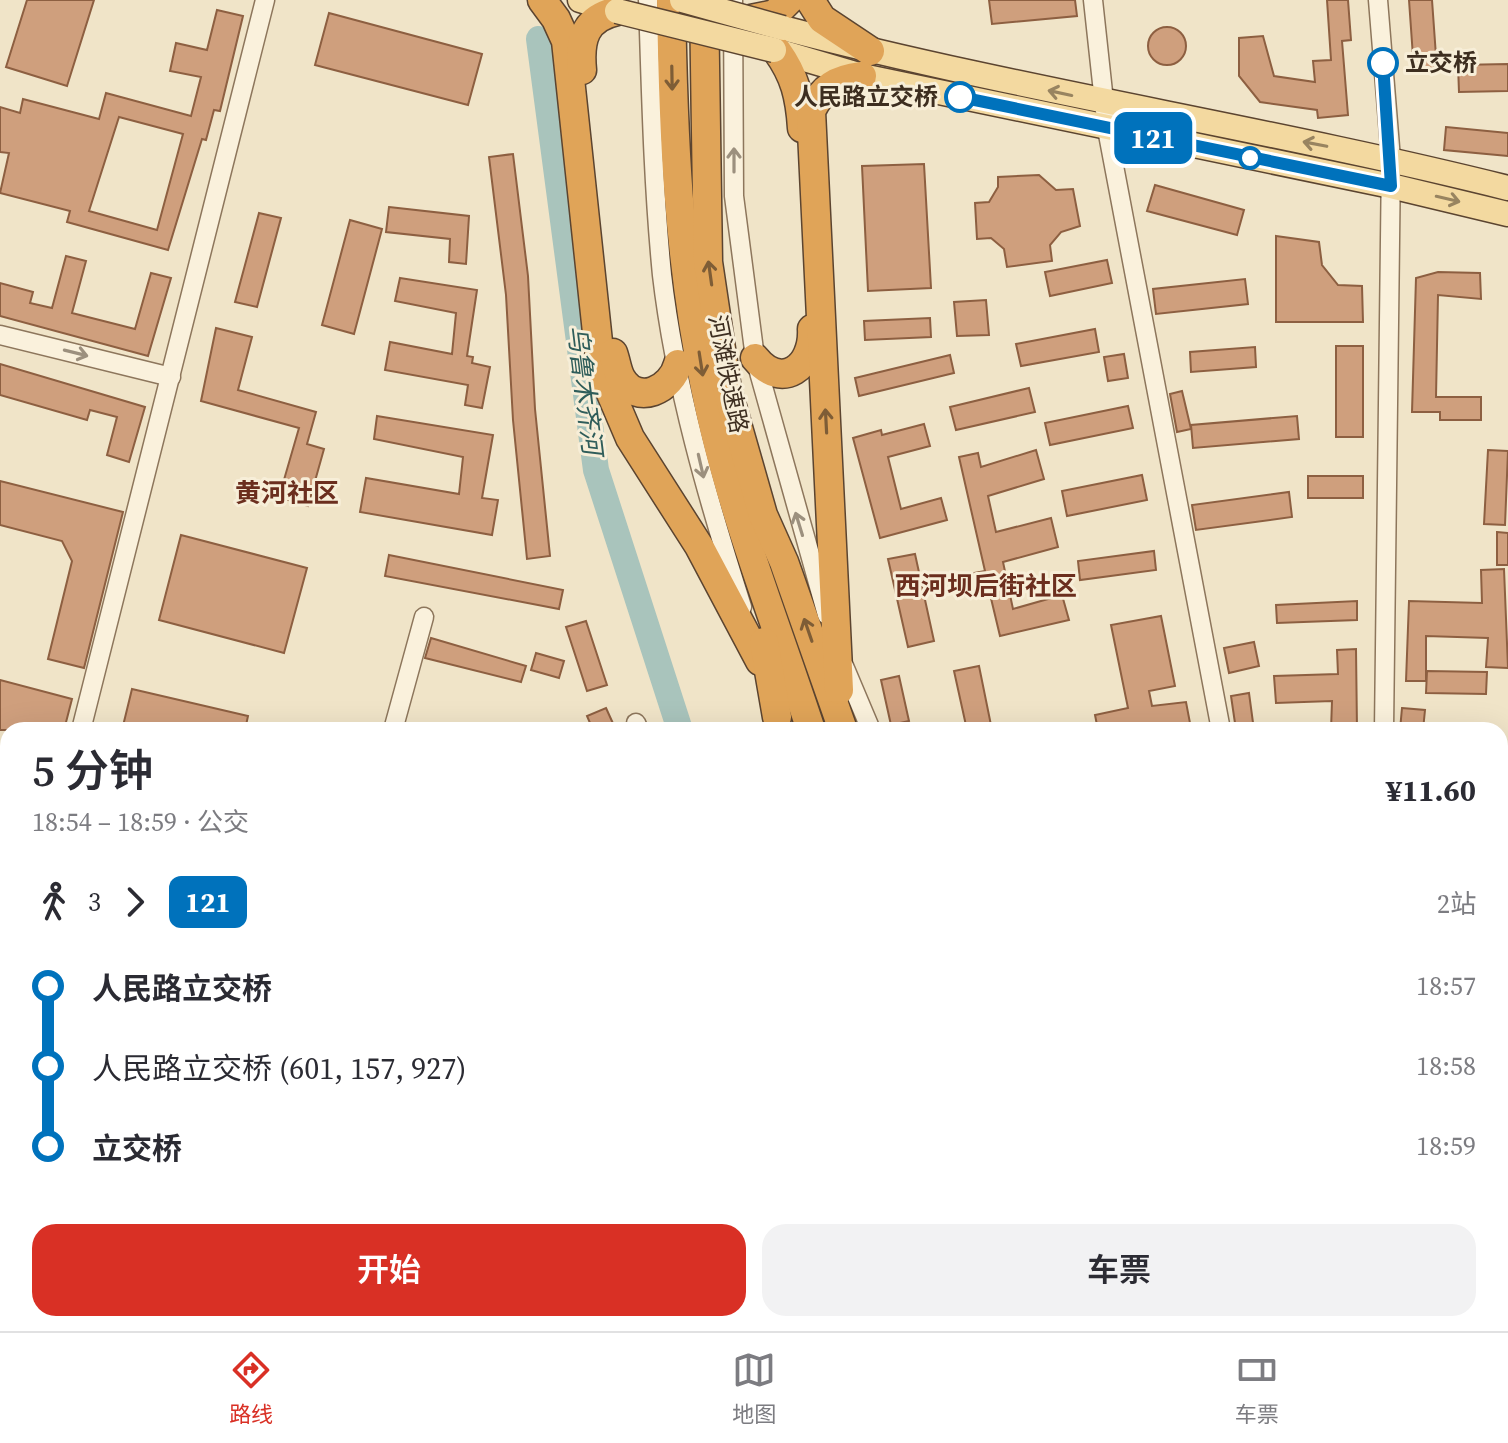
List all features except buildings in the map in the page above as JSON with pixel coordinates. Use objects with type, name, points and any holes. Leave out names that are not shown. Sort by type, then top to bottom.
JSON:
[{"type":"highway","points":[[542,0],[556,19],[566,41],[601,370],[630,438],[699,546],[760,661]]},
{"type":"highway","name":"河滩快速路","points":[[671,0],[673,134],[685,261],[705,388],[746,534],[808,722]]},
{"type":"highway","name":"河滩快速路","points":[[704,0],[708,262],[727,389],[763,515],[784,562],[841,722]]},
{"type":"highway","points":[[742,10],[775,14],[789,0]]},
{"type":"highway","points":[[810,0],[822,19],[866,63],[830,84],[820,94],[811,111],[842,722]]},
{"type":"highway","points":[[617,11],[593,21],[580,43],[608,335],[621,378],[635,390],[654,392],[663,388],[671,382],[678,364]]},
{"type":"highway","points":[[755,358],[769,371],[789,372],[805,362],[812,343],[801,100],[793,73],[778,43]]},
{"type":"highway","points":[[746,534],[779,722]]},
{"type":"main road","points":[[580,0],[617,11],[866,63],[1107,129],[1391,186],[1508,214]]},
{"type":"main road","points":[[682,0],[742,10],[778,43]]},
{"type":"main road","points":[[866,63],[1102,102],[1391,159],[1508,188]]},
{"type":"street","points":[[83,722],[265,0]]},
{"type":"street","points":[[648,0],[652,136],[663,276],[678,364],[711,507],[778,722]]},
{"type":"street","points":[[1093,0],[1102,102],[1219,722]]},
{"type":"street","points":[[1378,0],[1391,159],[1384,722]]},
{"type":"street","points":[[742,10],[734,196],[755,358],[789,490],[837,649],[868,722]]},
{"type":"street","points":[[0,335],[171,377]]},
{"type":"street","points":[[395,722],[424,617]]},
{"type":"waterway","name":"乌鲁木齐河","points":[[539,39],[596,470],[677,722]]},
{"type":"bus line","name":"121","points":[[960,97],[1391,186],[1383,63]]},
{"type":"place","name":"立交桥","points":[[1383,63]]},
{"type":"place","name":"人民路立交桥","points":[[960,97]]},
{"type":"district","name":"黄河社区","points":[[287,493]]},
{"type":"district","name":"西河坝后街社区","points":[[986,586]]}]
